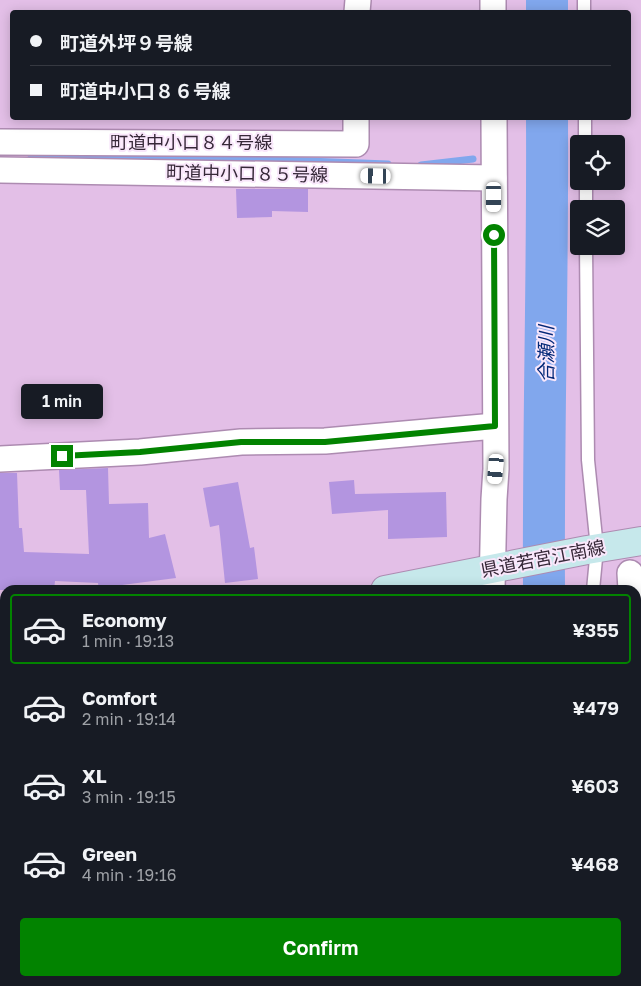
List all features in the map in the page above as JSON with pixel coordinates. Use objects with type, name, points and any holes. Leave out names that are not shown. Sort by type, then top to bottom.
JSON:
[{"type":"main road","name":"県道若宮江南線","points":[[422,585],[495,575],[592,549],[641,541]]},
{"type":"street","name":"町道中小口８４号線","points":[[0,142],[356,144],[356,120]]},
{"type":"street","points":[[494,120],[495,575]]},
{"type":"street","name":"町道中小口８５号線","points":[[0,170],[494,178]]},
{"type":"street","points":[[0,459],[140,452],[241,442],[325,442],[495,426]]},
{"type":"lane","points":[[585,120],[585,135]]},
{"type":"lane","points":[[586,255],[588,460],[593,585]]},
{"type":"building","points":[[236,189],[308,189],[308,212],[272,211],[272,217],[237,218]]},
{"type":"building","points":[[108,468],[109,504],[148,503],[149,538],[165,534],[176,578],[122,585],[55,581],[55,585],[0,585],[0,473],[17,473],[19,528],[22,528],[24,552],[89,554],[86,490],[60,490],[59,470]]},
{"type":"building","points":[[354,480],[355,494],[446,492],[447,537],[388,539],[388,510],[332,514],[329,482]]},
{"type":"building","points":[[238,482],[250,548],[254,547],[258,579],[225,583],[219,525],[210,527],[203,488]]},
{"type":"waterway","name":"合瀬川","points":[[547,0],[547,10]]},
{"type":"waterway","name":"合瀬川","points":[[544,585],[547,120]]},
{"type":"waterway","points":[[31,155],[388,164]]},
{"type":"waterway","points":[[421,165],[473,159]]},
{"type":"route","points":[[62,456],[140,452],[241,442],[325,442],[456,428],[495,426],[494,235]]}]
